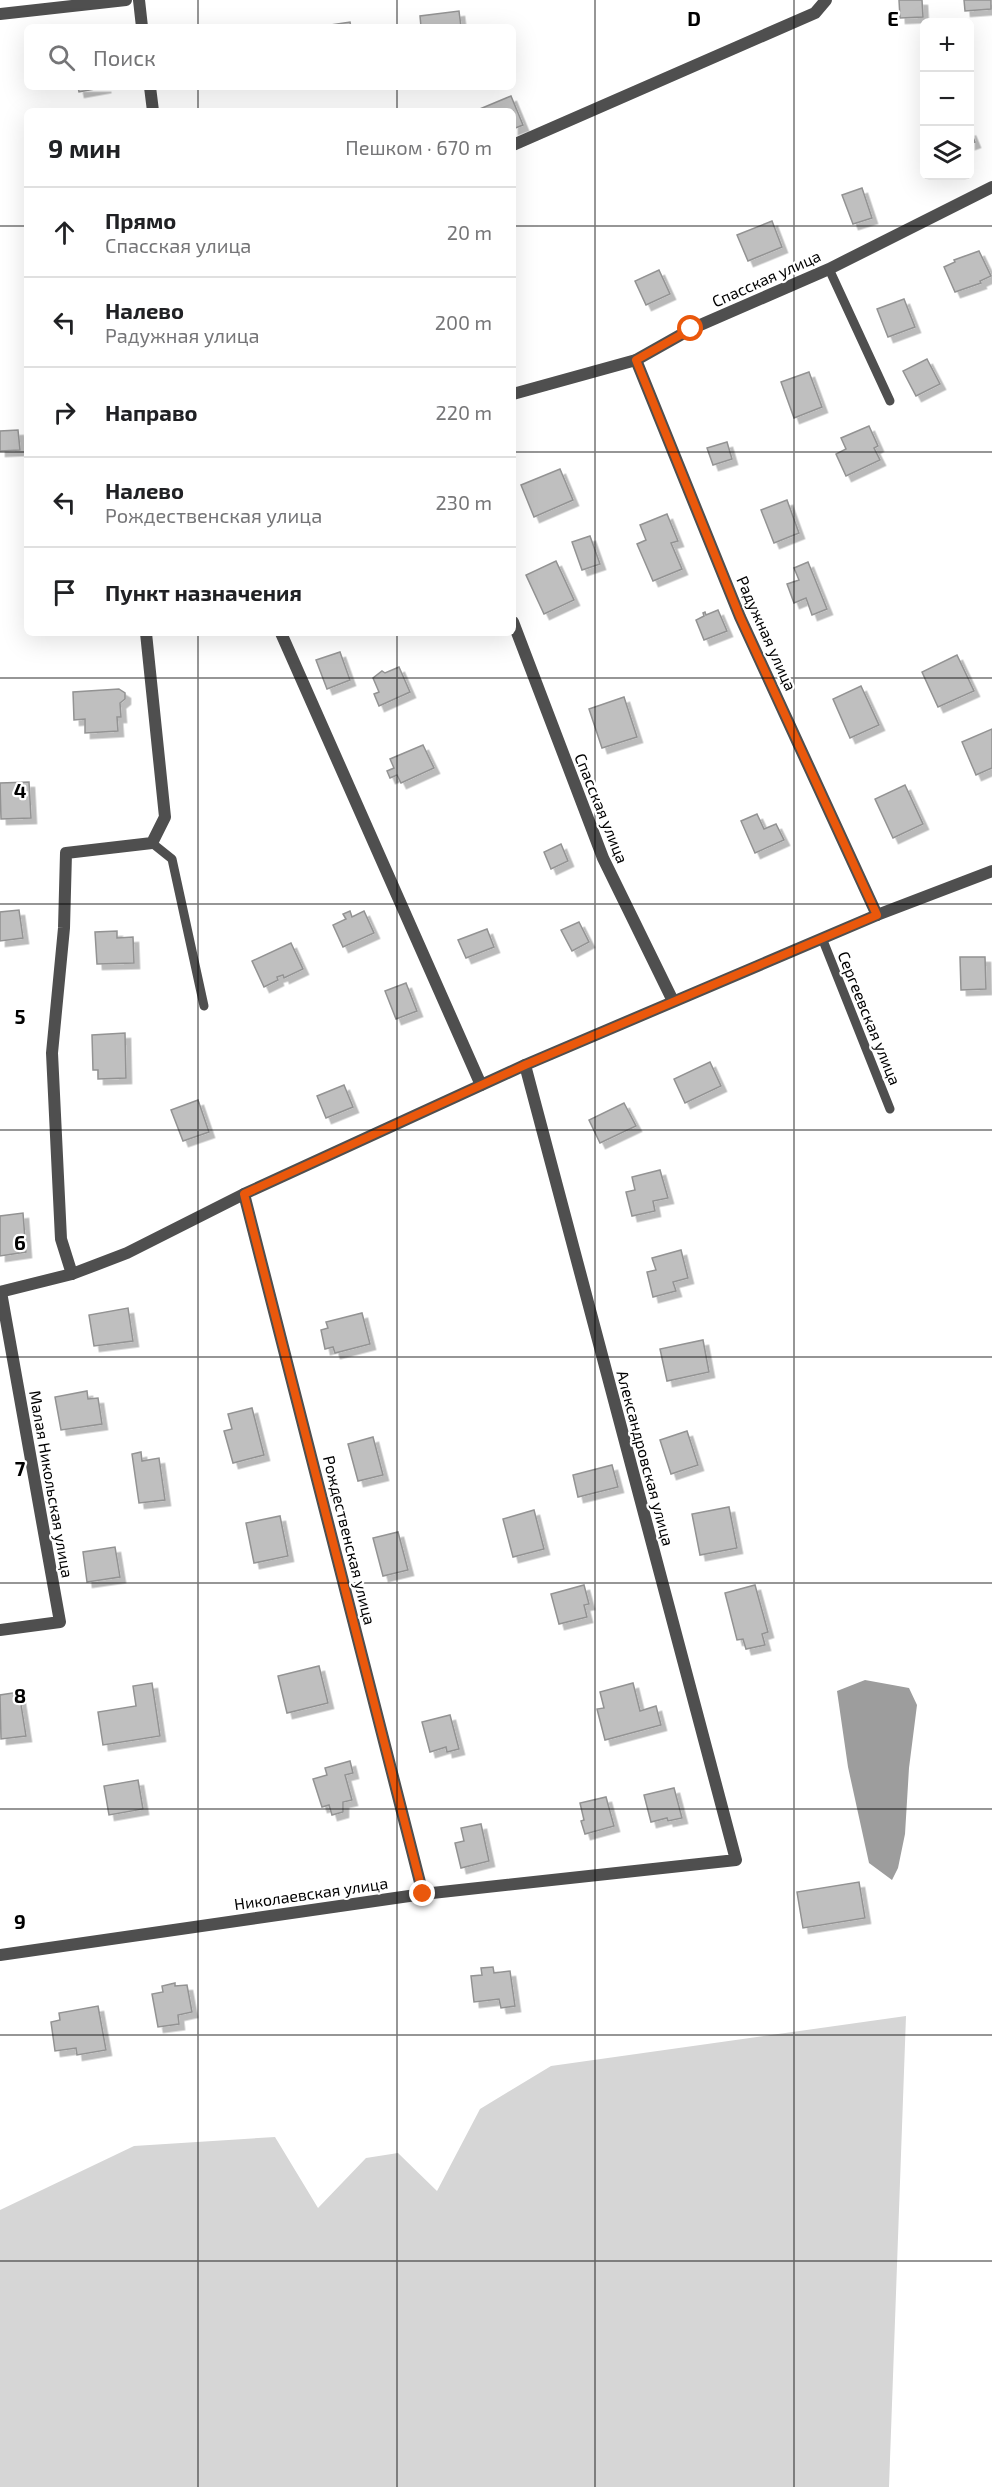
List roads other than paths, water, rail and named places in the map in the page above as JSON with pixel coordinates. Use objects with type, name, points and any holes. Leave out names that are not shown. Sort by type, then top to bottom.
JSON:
[{"type":"street","points":[[0,14],[126,0]]},
{"type":"street","points":[[139,0],[142,24]]},
{"type":"street","points":[[516,144],[815,13],[826,0]]},
{"type":"street","points":[[150,90],[153,108]]},
{"type":"street","name":"Спасская улица","points":[[516,392],[636,360],[691,329],[829,269],[992,187]]},
{"type":"street","name":"Радужная улица","points":[[636,360],[740,617],[877,915]]},
{"type":"street","name":"Спасская улица","points":[[516,630],[603,858],[672,1001]]},
{"type":"street","points":[[72,1274],[61,1239],[52,1053],[64,928],[66,853],[152,843],[165,818],[146,636]]},
{"type":"street","points":[[282,636],[481,1085]]},
{"type":"street","points":[[0,1292],[72,1274],[127,1253],[244,1194],[525,1065],[877,915],[992,871]]},
{"type":"street","name":"Александровская улица","points":[[525,1065],[736,1860]]},
{"type":"street","name":"Рождественская улица","points":[[244,1194],[423,1894]]},
{"type":"street","name":"Малая Никольская улица","points":[[0,1292],[60,1622],[0,1630]]},
{"type":"street","name":"Николаевская улица","points":[[0,1955],[423,1894],[736,1860]]},
{"type":"lane","points":[[829,269],[890,401]]},
{"type":"lane","points":[[152,843],[172,859],[204,1006]]},
{"type":"lane","name":"Сергеевская улица","points":[[822,938],[890,1109]]}]
